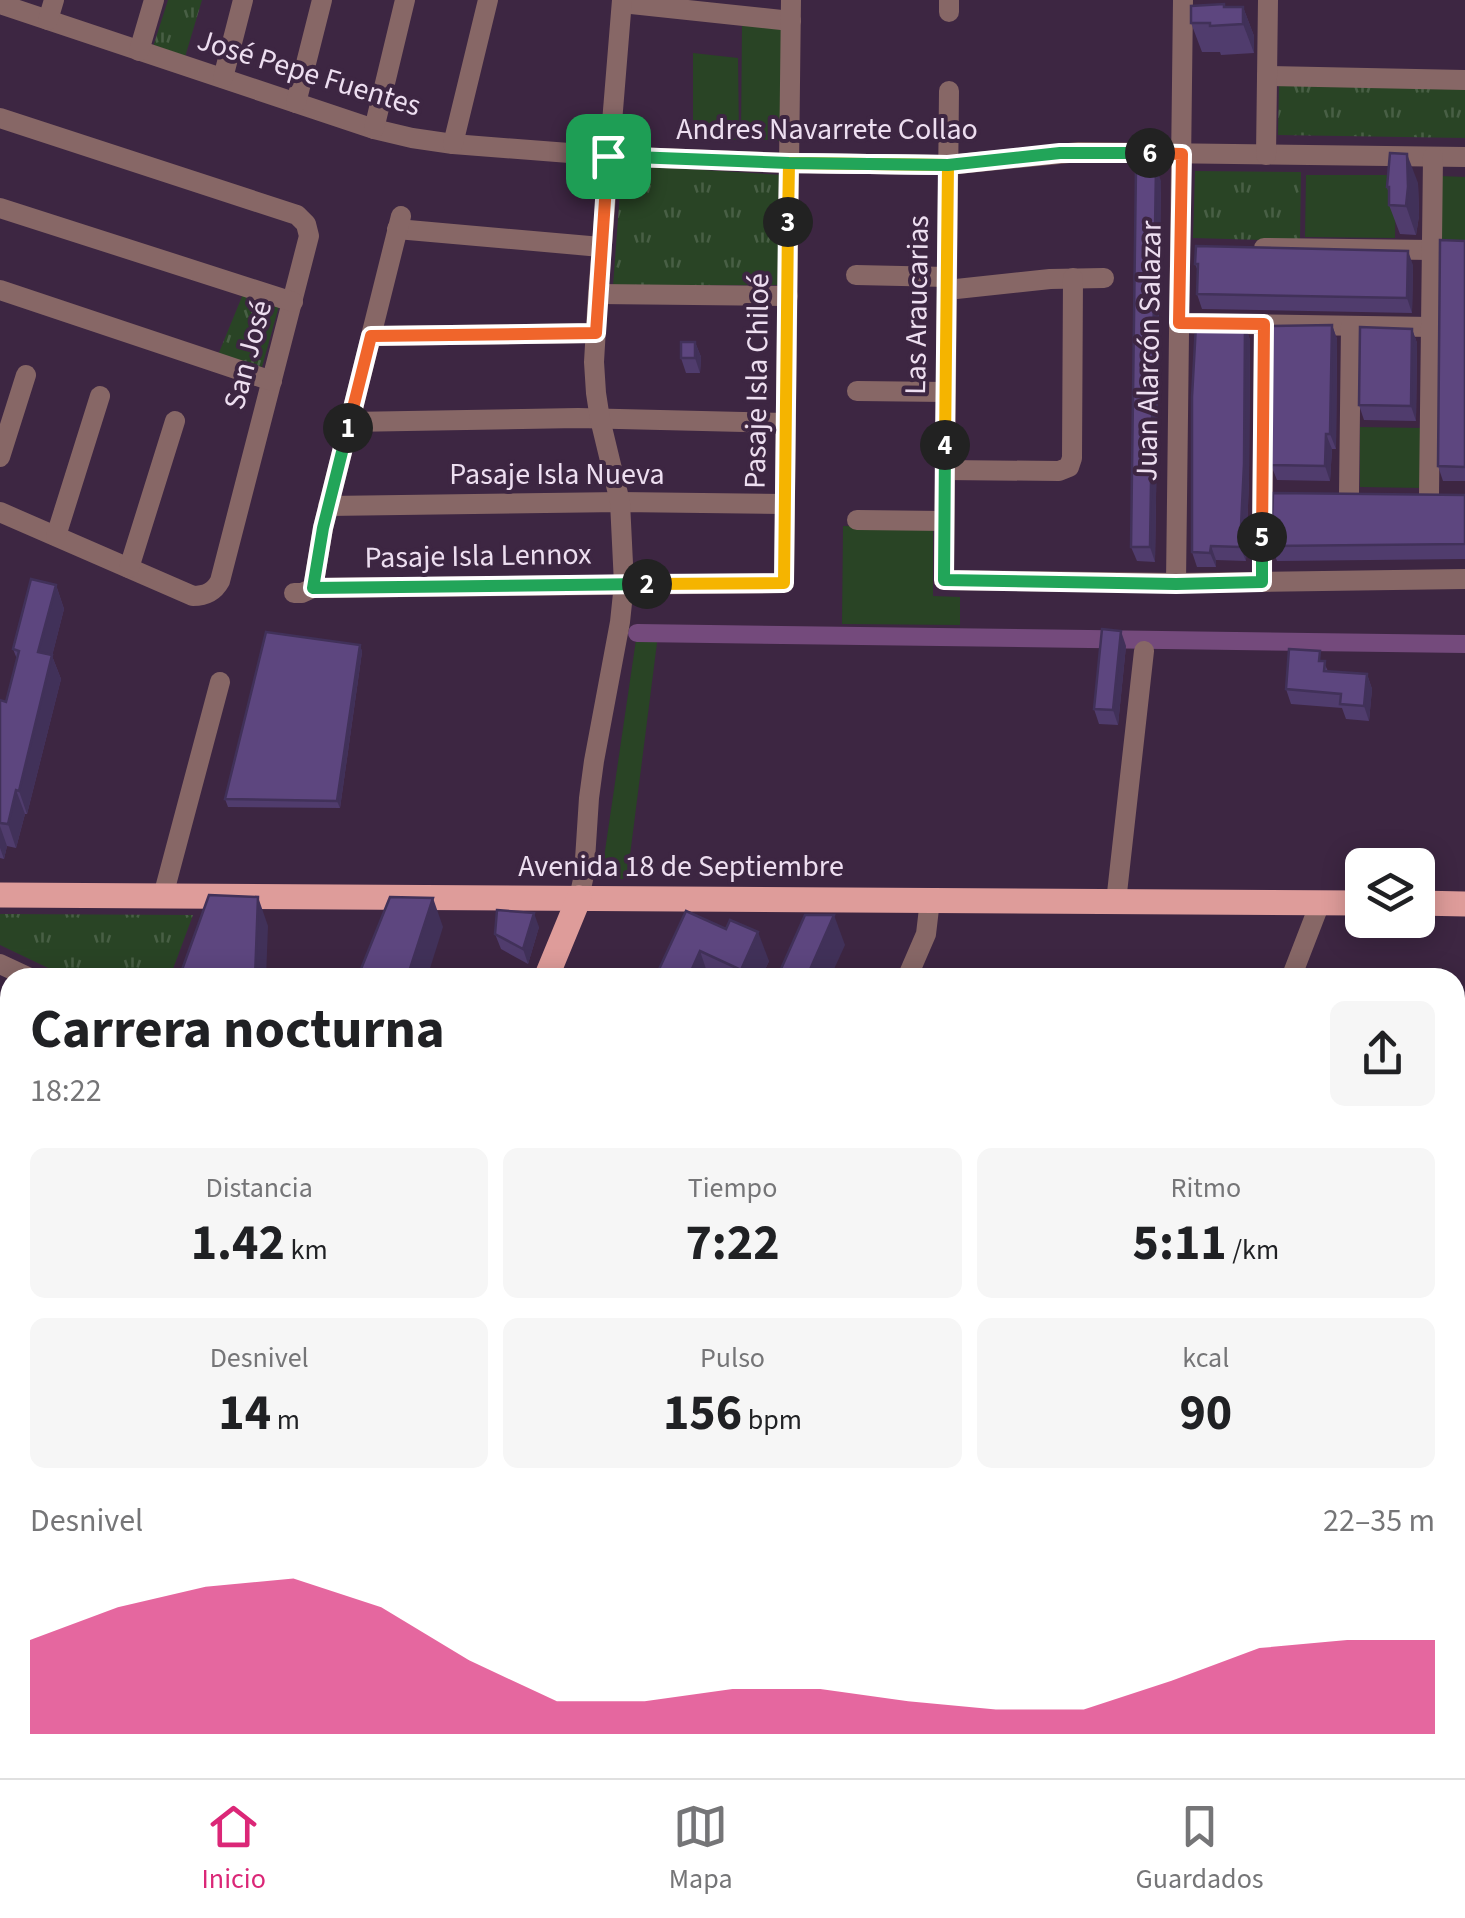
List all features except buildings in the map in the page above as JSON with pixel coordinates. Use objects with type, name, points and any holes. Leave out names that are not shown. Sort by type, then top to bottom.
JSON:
[{"type":"main road","name":"Avenida 18 de Septiembre","points":[[0,895],[163,896],[206,907],[578,898],[1345,903]]},
{"type":"main road","points":[[550,968],[578,898]]},
{"type":"main road","points":[[1435,904],[1465,904]]},
{"type":"street","points":[[139,51],[154,0]]},
{"type":"street","points":[[223,78],[243,0]]},
{"type":"street","points":[[296,103],[322,0]]},
{"type":"street","points":[[374,128],[405,0]]},
{"type":"street","points":[[453,144],[488,0]]},
{"type":"street","name":"Juan Alarcón Salazar","points":[[1176,584],[1179,323],[1190,247],[1182,154],[1183,0]]},
{"type":"street","points":[[1266,155],[1268,0]]},
{"type":"street","points":[[578,898],[584,875],[594,761],[624,584],[620,502],[594,378],[622,1],[791,10]]},
{"type":"street","name":"José Pepe Fuentes","points":[[0,4],[51,10],[139,51],[412,138],[608,156]]},
{"type":"street","name":"Pasaje Isla Chiloé","points":[[784,583],[791,10]]},
{"type":"street","points":[[1267,76],[1465,80]]},
{"type":"street","name":"Las Araucarias","points":[[949,91],[944,580],[1176,584]]},
{"type":"street","name":"San José","points":[[0,118],[297,216],[306,224],[310,236],[217,586],[207,594],[193,596],[0,512]]},
{"type":"street","name":"Andres Navarrete Collao","points":[[608,156],[948,165],[1060,153],[1465,157]]},
{"type":"street","points":[[1428,495],[1433,157]]},
{"type":"street","points":[[0,208],[293,302]]},
{"type":"street","points":[[328,506],[399,223],[602,248]]},
{"type":"street","points":[[1238,248],[1432,250]]},
{"type":"street","points":[[856,275],[947,283],[1104,278]]},
{"type":"street","points":[[945,470],[1060,471],[1068,467],[1072,458],[1073,278]]},
{"type":"street","points":[[0,290],[272,381]]},
{"type":"street","points":[[598,294],[788,296]]},
{"type":"street","points":[[1179,323],[1431,327]]},
{"type":"street","points":[[1262,582],[1271,494],[1264,324]]},
{"type":"street","points":[[1350,494],[1351,326]]},
{"type":"street","points":[[371,336],[596,333]]},
{"type":"street","points":[[0,457],[26,375]]},
{"type":"street","points":[[858,391],[946,392]]},
{"type":"street","points":[[56,536],[100,396]]},
{"type":"street","points":[[350,422],[600,419],[786,423]]},
{"type":"street","points":[[129,568],[174,420]]},
{"type":"street","name":"Pasaje Isla Nueva","points":[[328,506],[785,504]]},
{"type":"street","name":"Pasaje Isla Lennox","points":[[328,506],[303,590],[784,583]]},
{"type":"street","points":[[857,520],[944,521]]},
{"type":"street","points":[[1176,584],[1465,579]]},
{"type":"street","points":[[1116,902],[1144,651]]},
{"type":"street","points":[[163,896],[220,682]]},
{"type":"street","points":[[911,968],[926,934],[930,900]]},
{"type":"street","points":[[1295,968],[1320,903]]},
{"type":"green space","points":[[168,0],[202,0],[185,57],[153,47]]},
{"type":"green space","points":[[782,23],[782,141],[741,138],[742,24]]},
{"type":"green space","points":[[693,53],[738,58],[739,140],[693,140]]},
{"type":"green space","points":[[1279,83],[1465,87],[1465,138],[1278,135]]},
{"type":"green space","points":[[622,165],[783,175],[780,285],[613,286]]},
{"type":"green space","points":[[1195,171],[1301,172],[1300,241],[1193,238]]},
{"type":"green space","points":[[1306,175],[1396,175],[1395,238],[1305,237]]},
{"type":"green space","points":[[1440,176],[1465,177],[1465,248],[1438,248]]},
{"type":"green space","points":[[243,294],[279,306],[262,367],[218,355]]},
{"type":"green space","points":[[1360,427],[1423,428],[1423,488],[1360,487]]},
{"type":"green space","points":[[843,526],[933,527],[933,596],[960,597],[960,625],[842,624]]},
{"type":"green space","points":[[637,633],[658,635],[627,879],[601,878]]},
{"type":"green space","points":[[0,914],[193,915],[173,968],[48,968],[0,945]]},
{"type":"waterway","points":[[637,633],[1465,644]]},
{"type":"route","points":[[608,156],[596,333],[371,336],[323,528],[313,588],[784,583],[789,163],[948,165],[944,580],[1262,582],[1264,324],[1179,323],[1182,154],[1060,153],[948,165],[608,156]]}]
